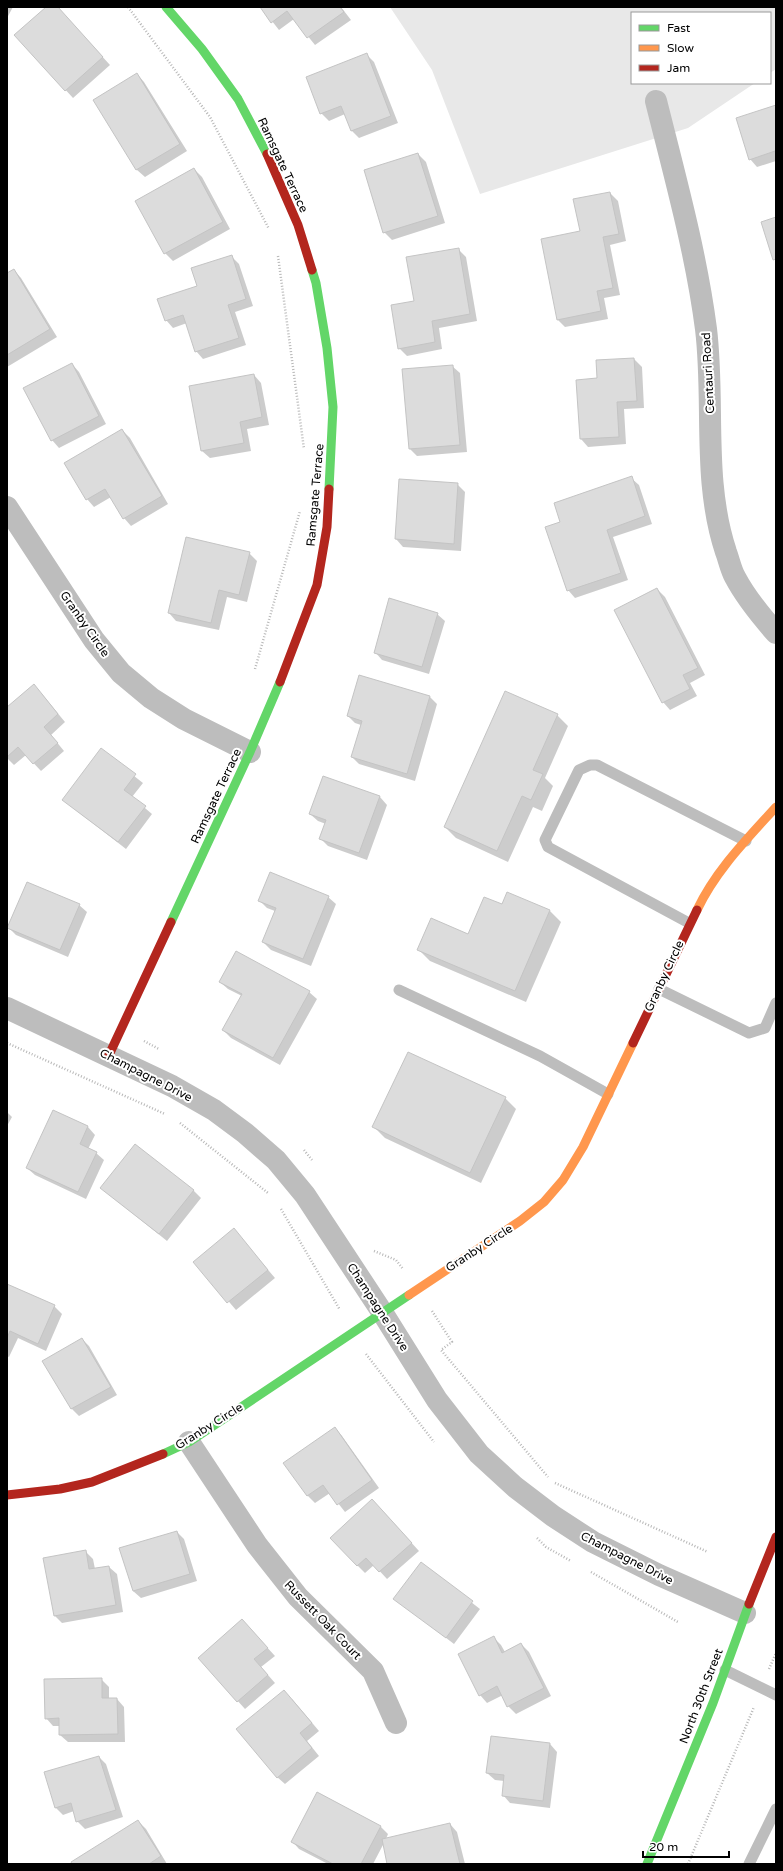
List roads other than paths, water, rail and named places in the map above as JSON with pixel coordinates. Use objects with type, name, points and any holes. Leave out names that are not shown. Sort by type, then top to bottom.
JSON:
[{"type":"street","name":"Ramsgate Terrace","points":[[109,1056],[250,752],[292,655],[317,585],[327,527],[331,466],[333,407],[328,362],[316,283],[298,225],[269,157],[238,99],[202,49],[166,7]]},
{"type":"street","name":"Centauri Road","points":[[656,101],[688,227],[706,329],[710,381],[710,468],[722,540],[734,576],[755,609],[776,633]]},
{"type":"street","name":"Granby Circle","points":[[7,507],[94,640],[121,673],[151,698],[184,719],[250,752]]},
{"type":"street","name":"Granby Circle","points":[[7,1495],[50,1491],[92,1482],[135,1466],[189,1442],[520,1221],[544,1202],[563,1180],[583,1147],[706,891],[746,841],[776,808]]},
{"type":"street","name":"Champagne Drive","points":[[7,1008],[172,1086],[214,1110],[245,1133],[276,1160],[305,1195],[382,1312],[437,1400],[479,1454],[553,1516],[592,1542],[659,1575],[745,1613]]},
{"type":"street","name":"Russett Oak Court","points":[[189,1442],[257,1545],[298,1597],[373,1671],[396,1723]]},
{"type":"street","name":"North 30th Street","points":[[647,1864],[725,1670],[745,1613],[776,1537]]},
{"type":"lane","points":[[690,923],[548,847],[545,840],[579,770],[585,766],[597,765],[746,841]]},
{"type":"lane","points":[[659,989],[749,1033],[765,1028],[776,1003]]},
{"type":"lane","points":[[399,990],[540,1056],[608,1094]]},
{"type":"lane","points":[[725,1670],[776,1695]]},
{"type":"lane","points":[[749,1864],[776,1809]]}]
